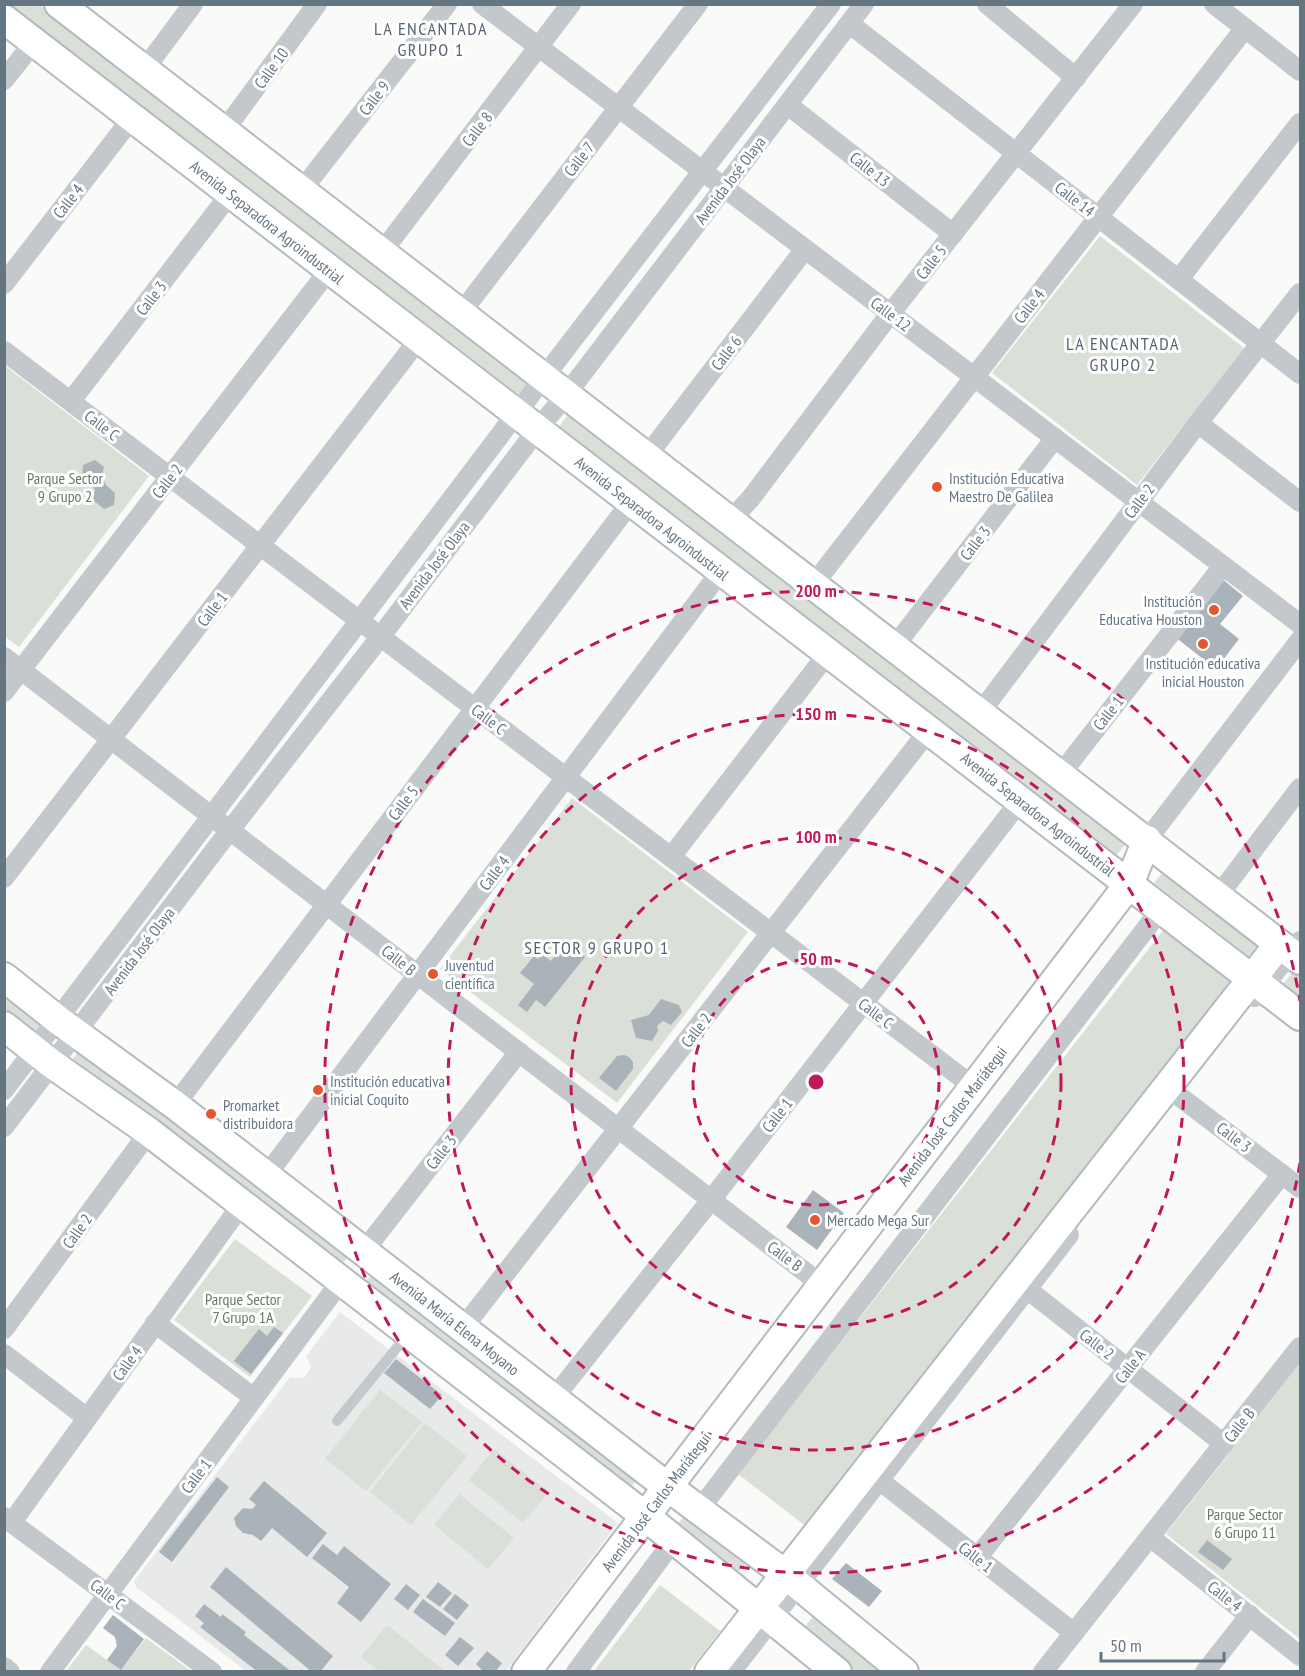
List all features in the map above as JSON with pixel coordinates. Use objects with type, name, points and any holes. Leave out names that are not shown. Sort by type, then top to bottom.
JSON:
[{"type":"street","points":[[144,70],[193,4]]},
{"type":"street","name":"Calle 10","points":[[224,131],[317,4]]},
{"type":"street","name":"Calle 9","points":[[301,191],[447,4]]},
{"type":"street","name":"Calle 12","points":[[482,4],[1300,624]]},
{"type":"street","name":"Calle 8","points":[[382,252],[571,4]]},
{"type":"street","name":"Calle 7","points":[[461,313],[698,4]]},
{"type":"street","name":"Avenida José Olaya","points":[[4,1127],[44,1057],[67,1027],[230,830],[381,636],[527,422],[544,377],[831,4]]},
{"type":"street","name":"Avenida José Olaya","points":[[67,1027],[211,816],[360,621],[527,422],[566,395],[864,4]]},
{"type":"street","points":[[987,4],[1076,78]]},
{"type":"street","name":"Calle 5","points":[[730,521],[751,498],[890,314],[1133,4]]},
{"type":"street","points":[[1214,4],[1300,71]]},
{"type":"street","points":[[64,6],[1060,775],[1218,896],[1293,949],[1258,983],[1172,1091],[792,1580],[765,1613],[709,1671]]},
{"type":"street","name":"Avenida Separadora Agroindustrial","points":[[4,19],[1300,1016]]},
{"type":"street","name":"Calle 14","points":[[850,24],[1300,374]]},
{"type":"street","name":"Calle 4","points":[[813,585],[1245,28]]},
{"type":"street","points":[[4,80],[34,42]]},
{"type":"street","name":"Calle 13","points":[[788,105],[953,234]]},
{"type":"street","name":"Calle 4","points":[[4,284],[132,118]]},
{"type":"street","points":[[1179,279],[1300,123]]},
{"type":"street","name":"Calle 3","points":[[71,401],[230,194]]},
{"type":"street","name":"Calle 6","points":[[646,456],[805,249]]},
{"type":"street","name":"Calle 2","points":[[4,692],[329,270]]},
{"type":"street","name":"Calle 2","points":[[981,713],[1138,501],[1300,292]]},
{"type":"street","name":"Calle 1","points":[[4,878],[419,339]]},
{"type":"street","name":"Calle C","points":[[4,351],[974,1088]]},
{"type":"street","points":[[1198,423],[1300,502]]},
{"type":"street","name":"Calle 3","points":[[894,647],[1055,438]]},
{"type":"street","name":"Calle 5","points":[[175,1105],[631,502]]},
{"type":"street","name":"Calle 1","points":[[1060,775],[1224,566]]},
{"type":"street","name":"Calle 4","points":[[266,1176],[722,571]]},
{"type":"street","name":"Avenida José Carlos Mariátegui","points":[[526,1671],[1129,884],[1147,840],[1300,640]]},
{"type":"street","points":[[670,857],[828,653]]},
{"type":"street","name":"Calle B","points":[[4,657],[822,1285]]},
{"type":"street","name":"Calle 2","points":[[462,1329],[929,730]]},
{"type":"street","points":[[1218,896],[1300,788]]},
{"type":"street","name":"Calle 1","points":[[553,1398],[711,1200],[1020,801]]},
{"type":"street","points":[[699,1510],[1161,909]]},
{"type":"street","name":"Avenida María Elena Moyano","points":[[4,977],[67,1027],[175,1105],[462,1329],[792,1580],[904,1671]]},
{"type":"street","points":[[4,1026],[149,1132],[645,1516],[837,1671]]},
{"type":"street","name":"Calle 3","points":[[363,1252],[519,1052]]},
{"type":"street","name":"Avenida José Olaya","points":[[4,1090],[44,1057]]},
{"type":"street","points":[[792,1580],[879,1480],[1028,1289],[1172,1091]]},
{"type":"street","name":"Calle 3","points":[[1172,1091],[1300,1188]]},
{"type":"street","name":"Calle 2","points":[[4,1329],[149,1132]]},
{"type":"street","name":"Calle A","points":[[977,1558],[1282,1174]]},
{"type":"street","name":"Calle 4","points":[[8,1519],[87,1418],[242,1204]]},
{"type":"street","name":"Calle 1","points":[[50,1671],[341,1281]]},
{"type":"street","name":"Calle 2","points":[[1028,1289],[1224,1444]]},
{"type":"street","points":[[155,1323],[254,1398]]},
{"type":"street","name":"Calle B","points":[[1043,1671],[1300,1347]]},
{"type":"street","points":[[4,1354],[87,1418]]},
{"type":"street","name":"Calle 1","points":[[879,1480],[1074,1633]]},
{"type":"street","name":"Calle C","points":[[8,1519],[212,1671]]},
{"type":"street","name":"Calle 4","points":[[1150,1537],[1300,1656]]},
{"type":"street","points":[[576,1671],[674,1540]]},
{"type":"street","points":[[731,1671],[765,1613]]},
{"type":"street","points":[[1205,1671],[1250,1616]]},
{"type":"street","points":[[4,1667],[10,1671]]},
{"type":"lane","points":[[337,1422],[408,1333]]},
{"type":"shaded area","points":[[340,1312],[618,1523],[506,1671],[246,1671],[136,1587],[134,1581],[290,1377],[304,1378],[311,1367],[306,1356]]},
{"type":"green space","points":[[10,5],[40,5],[530,379],[518,394]]},
{"type":"green space","points":[[1100,236],[1244,348],[1137,485],[992,373]]},
{"type":"green space","name":"Parque Sector 9 Grupo 2","points":[[4,365],[149,476],[19,647],[4,636]]},
{"type":"green space","points":[[569,414],[1128,841],[1116,856],[557,429]]},
{"type":"green space","points":[[572,798],[748,932],[617,1103],[440,969]]},
{"type":"green space","points":[[1165,869],[1262,944],[1251,958],[1154,883]]},
{"type":"green space","points":[[1165,928],[1234,981],[807,1527],[738,1474]]},
{"type":"green space","points":[[1295,970],[1300,974],[1300,999],[1282,985]]},
{"type":"green space","points":[[4,987],[45,1018],[38,1037],[5,1016]]},
{"type":"green space","points":[[83,1049],[347,1250],[347,1258],[340,1267],[72,1068],[73,1058]]},
{"type":"green space","name":"Parque Sector 7 Grupo 1A","points":[[235,1239],[312,1296],[250,1377],[174,1320]]},
{"type":"green space","points":[[372,1275],[641,1474],[627,1492],[365,1282]]},
{"type":"green space","name":"Parque Sector 6 Grupo 11","points":[[1300,1363],[1300,1639],[1166,1534]]},
{"type":"green space","points":[[380,1390],[422,1422],[366,1491],[325,1459]]},
{"type":"green space","points":[[425,1423],[467,1456],[411,1525],[370,1492]]},
{"type":"green space","points":[[494,1449],[549,1492],[523,1523],[469,1480]]},
{"type":"green space","points":[[459,1494],[514,1538],[488,1569],[434,1525]]},
{"type":"green space","points":[[689,1510],[750,1558],[734,1578],[674,1529]]},
{"type":"green space","points":[[660,1585],[720,1631],[689,1671],[594,1671]]},
{"type":"green space","points":[[817,1612],[891,1671],[852,1671],[801,1631]]},
{"type":"green space","points":[[387,1625],[445,1671],[379,1671],[361,1657]]},
{"type":"green space","points":[[146,1638],[191,1671],[66,1671],[86,1645],[121,1670]]},
{"type":"building","points":[[95,460],[104,467],[102,477],[106,485],[115,493],[114,505],[104,509],[93,500],[95,490],[82,475],[83,465]]},
{"type":"building","name":"Institución Educativa Houston","points":[[1221,578],[1243,596],[1220,624],[1239,639],[1216,669],[1175,637]]},
{"type":"building","points":[[566,942],[585,957],[545,1007],[536,1000],[527,1012],[518,1005],[534,984],[520,973],[534,956],[538,959],[542,954],[551,961]]},
{"type":"building","points":[[661,999],[679,1005],[682,1012],[671,1025],[663,1021],[657,1026],[658,1031],[652,1041],[636,1038],[631,1020],[649,1015]]},
{"type":"building","points":[[624,1055],[633,1062],[633,1069],[616,1091],[599,1078],[617,1056]]},
{"type":"building","name":"Mercado Mega Sur","points":[[813,1190],[844,1213],[817,1250],[786,1227]]},
{"type":"building","points":[[274,1327],[283,1333],[251,1374],[234,1361],[259,1329],[267,1336]]},
{"type":"building","points":[[396,1359],[442,1395],[430,1409],[384,1373]]},
{"type":"building","points":[[217,1477],[229,1487],[172,1562],[159,1552]]},
{"type":"building","points":[[264,1481],[327,1533],[307,1557],[272,1528],[261,1541],[253,1535],[243,1533],[236,1526],[234,1518],[243,1508],[252,1509],[256,1505],[249,1499]]},
{"type":"building","points":[[1207,1540],[1232,1559],[1223,1570],[1198,1552]]},
{"type":"building","points":[[323,1544],[337,1555],[344,1546],[391,1584],[361,1622],[337,1603],[349,1587],[312,1558]]},
{"type":"building","points":[[846,1563],[882,1591],[869,1607],[832,1579]]},
{"type":"building","points":[[226,1567],[333,1656],[320,1672],[312,1672],[210,1587]]},
{"type":"building","points":[[438,1582],[452,1593],[440,1607],[426,1597]]},
{"type":"building","points":[[406,1584],[420,1595],[408,1610],[394,1599]]},
{"type":"building","points":[[455,1594],[469,1605],[457,1620],[443,1609]]},
{"type":"building","points":[[423,1599],[455,1623],[445,1636],[413,1612]]},
{"type":"building","points":[[204,1604],[246,1632],[244,1635],[292,1672],[258,1672],[200,1627],[204,1623],[195,1616]]},
{"type":"building","points":[[113,1615],[144,1639],[121,1670],[107,1660],[117,1646],[115,1637],[103,1628]]},
{"type":"building","points":[[460,1637],[474,1648],[458,1666],[445,1655]]},
{"type":"building","points":[[487,1651],[502,1663],[495,1672],[484,1672],[476,1664]]},
{"type":"place","name":"Institución Educativa Maestro De Galilea","points":[[937,487]]},
{"type":"place","name":"Institución Educativa Houston","points":[[1214,610]]},
{"type":"place","name":"Institución educativa inicial Houston","points":[[1203,644]]},
{"type":"place","name":"Juventud científica","points":[[433,974]]},
{"type":"place","name":"Institución educativa inicial Coquito","points":[[318,1090]]},
{"type":"place","name":"Promarket distribuidora","points":[[211,1114]]},
{"type":"place","name":"Mercado Mega Sur","points":[[815,1220]]},
{"type":"district","name":"LA ENCANTADA GRUPO 1","points":[[431,39]]},
{"type":"district","name":"LA ENCANTADA GRUPO 2","points":[[1123,354]]},
{"type":"district","name":"SECTOR 9 GRUPO 1","points":[[597,948]]}]
